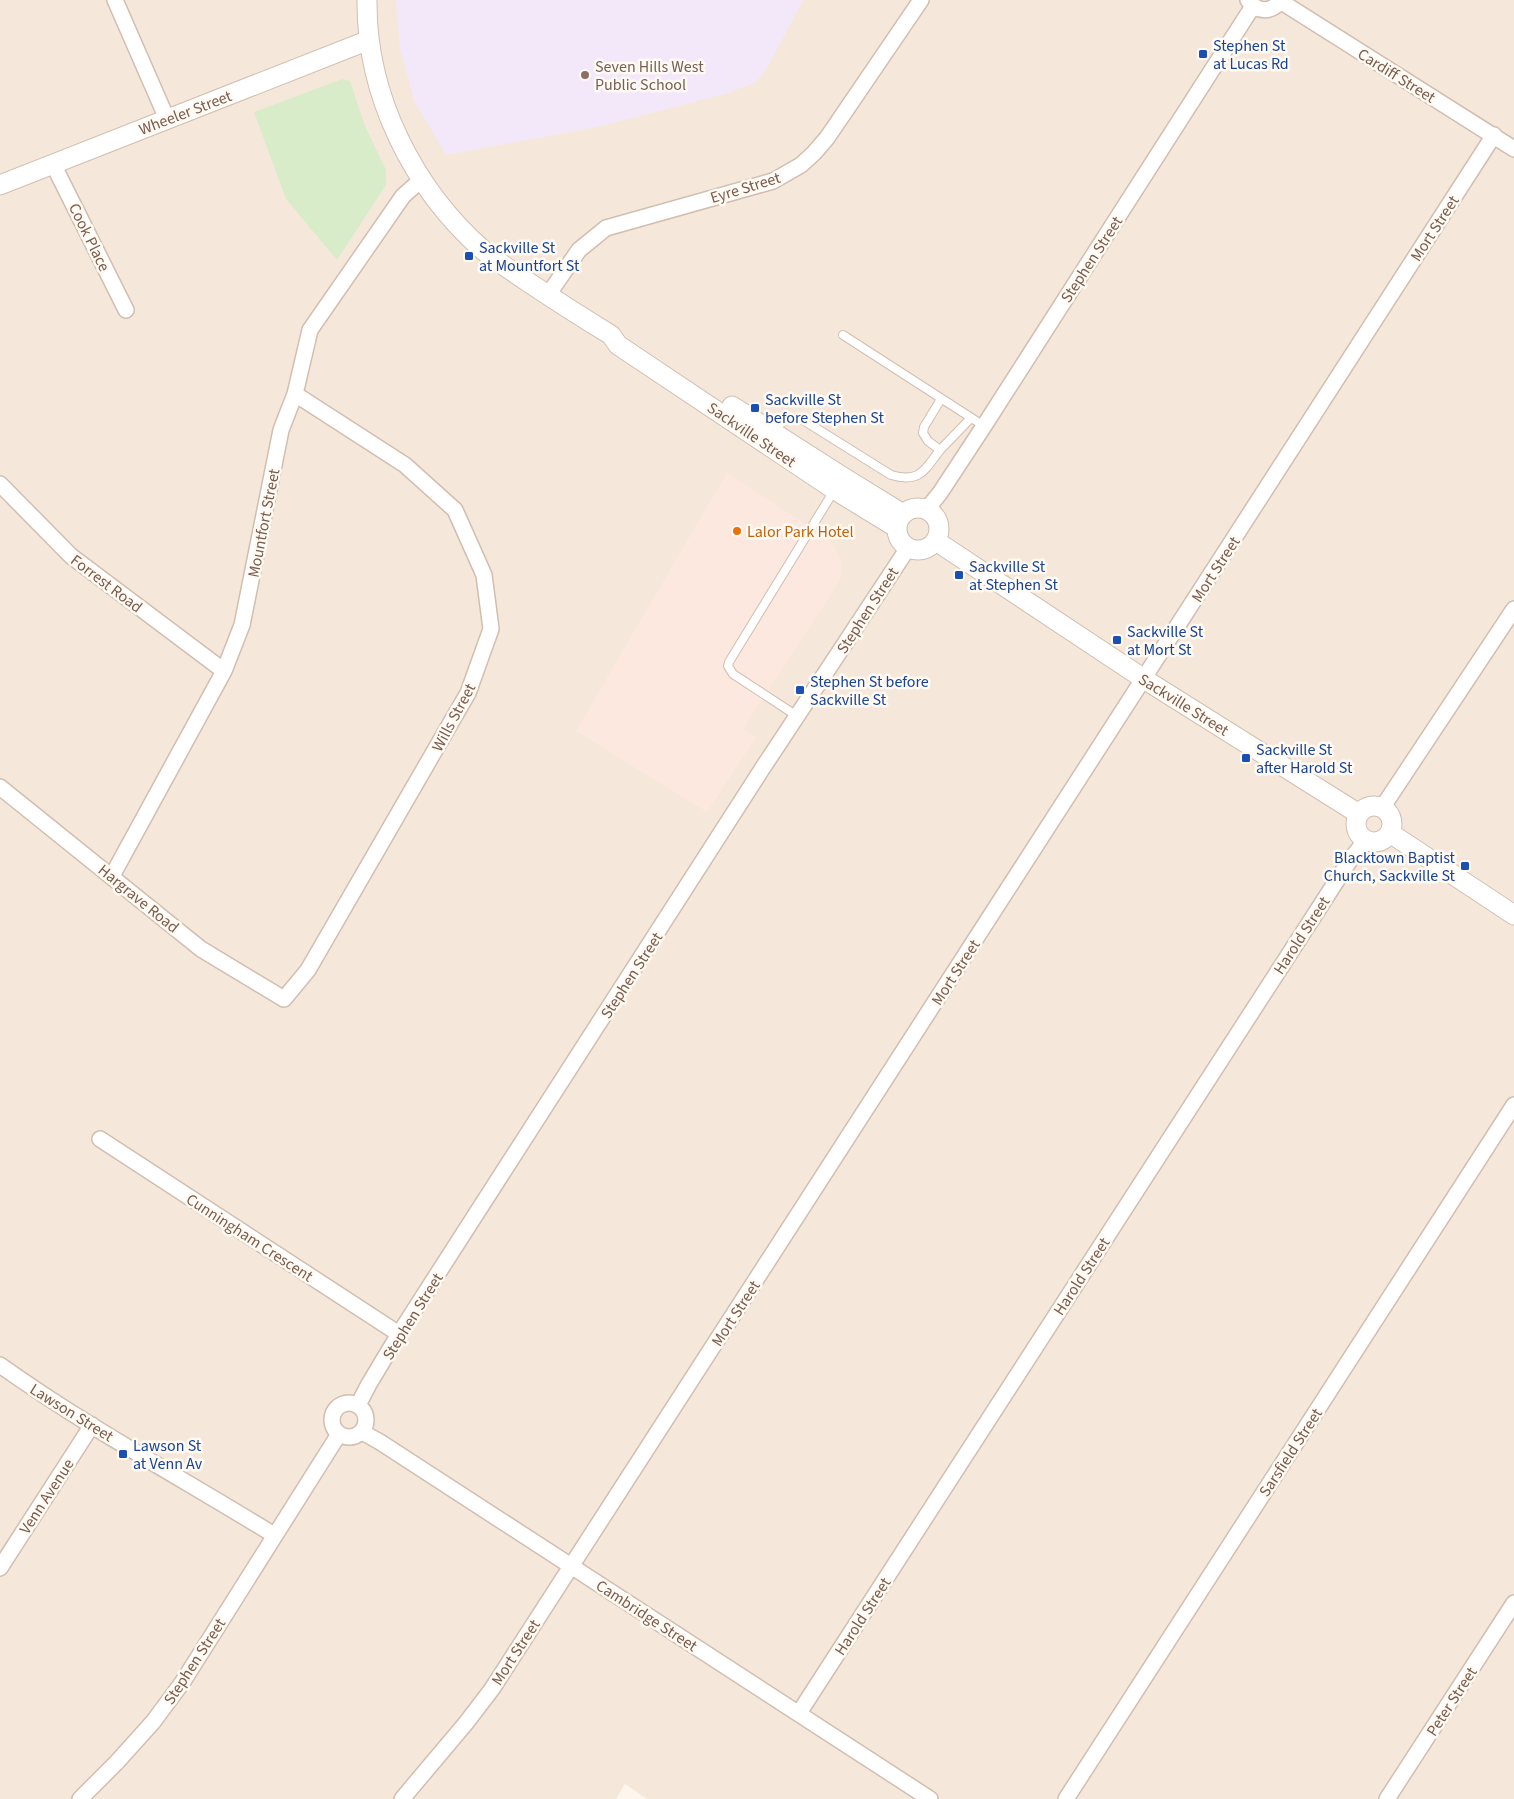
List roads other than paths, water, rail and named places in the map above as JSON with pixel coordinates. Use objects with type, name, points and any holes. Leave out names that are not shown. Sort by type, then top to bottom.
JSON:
[{"type":"street","points":[[115,0],[167,119]]},
{"type":"street","name":"Sackville Street","points":[[367,0],[369,40],[389,114],[412,164],[452,219],[474,242],[497,261],[611,335],[618,345],[900,521]]},
{"type":"street","name":"Eyre Street","points":[[548,295],[579,250],[606,228],[773,181],[801,165],[827,138],[920,0]]},
{"type":"street","points":[[1251,3],[1265,10],[1276,6],[1281,1]]},
{"type":"street","name":"Cardiff Street","points":[[1281,1],[1514,148]]},
{"type":"street","name":"Stephen Street","points":[[927,509],[940,493],[977,422],[1251,3]]},
{"type":"street","name":"Wheeler Street","points":[[0,185],[369,40]]},
{"type":"street","name":"Mort Street","points":[[402,1799],[492,1689],[1494,136]]},
{"type":"street","name":"Cook Place","points":[[53,164],[126,310]]},
{"type":"street","name":"Mountfort Street","points":[[112,876],[224,672],[242,625],[282,430],[295,394],[310,330],[403,196],[422,179]]},
{"type":"street","name":"Sackville Street","points":[[611,335],[623,337],[772,431],[839,484]]},
{"type":"street","name":"Wills Street","points":[[284,999],[308,970],[468,693],[491,629],[484,575],[455,510],[405,465],[295,394]]},
{"type":"street","name":"Forrest Road","points":[[0,484],[71,556],[224,672]]},
{"type":"street","points":[[914,508],[927,509],[936,517],[939,523],[940,530],[936,541],[926,549],[914,550],[908,548],[900,540],[900,521],[914,508]]},
{"type":"street","name":"Sackville Street","points":[[936,541],[1144,679],[1359,814]]},
{"type":"street","name":"Stephen Street","points":[[358,1405],[399,1334],[797,716],[908,548]]},
{"type":"street","points":[[1382,808],[1514,609]]},
{"type":"street","name":"Hargrave Road","points":[[0,787],[201,949],[284,999]]},
{"type":"street","points":[[1377,806],[1382,808],[1390,816],[1392,822],[1390,833],[1377,842],[1366,840],[1359,834],[1357,829],[1356,824],[1359,814],[1367,808],[1377,806]]},
{"type":"street","points":[[1390,833],[1514,915]]},
{"type":"street","name":"Harold Street","points":[[800,1713],[1350,860],[1366,840]]},
{"type":"street","name":"Sarsfield Street","points":[[1066,1799],[1514,1105]]},
{"type":"street","name":"Cunningham Crescent","points":[[100,1139],[399,1334]]},
{"type":"street","name":"Lawson Street","points":[[0,1364],[92,1425],[274,1535]]},
{"type":"street","points":[[342,1404],[358,1405],[365,1413],[365,1428],[362,1432],[350,1438],[339,1434],[333,1428],[334,1411],[342,1404]]},
{"type":"street","name":"Venn Avenue","points":[[0,1568],[92,1425]]},
{"type":"street","name":"Cambridge Street","points":[[362,1432],[800,1713],[930,1799]]},
{"type":"street","name":"Stephen Street","points":[[80,1799],[153,1722],[182,1682],[339,1434]]},
{"type":"street","name":"Peter Street","points":[[1387,1799],[1514,1603]]},
{"type":"lane","points":[[772,431],[789,418],[803,420],[891,475],[914,478],[922,473],[940,450],[977,422],[843,335]]},
{"type":"lane","points":[[940,450],[928,441],[923,432],[924,427],[941,399]]},
{"type":"lane","points":[[797,716],[733,674],[728,666],[839,484]]},
{"type":"place","name":"Stephen St at Lucas Rd","points":[[1203,54]]},
{"type":"place","name":"Seven Hills West Public School","points":[[585,75]]},
{"type":"place","name":"Sackville St at Mountfort St","points":[[469,256]]},
{"type":"place","name":"Sackville St before Stephen St","points":[[755,408]]},
{"type":"place","name":"Lalor Park Hotel","points":[[737,531]]},
{"type":"place","name":"Sackville St at Stephen St","points":[[959,575]]},
{"type":"place","name":"Sackville St at Mort St","points":[[1117,640]]},
{"type":"place","name":"Stephen St before Sackville St","points":[[800,690]]},
{"type":"place","name":"Sackville St after Harold St","points":[[1246,758]]},
{"type":"place","name":"Blacktown Baptist Church, Sackville St","points":[[1465,866]]},
{"type":"place","name":"Lawson St at Venn Av","points":[[123,1454]]}]
